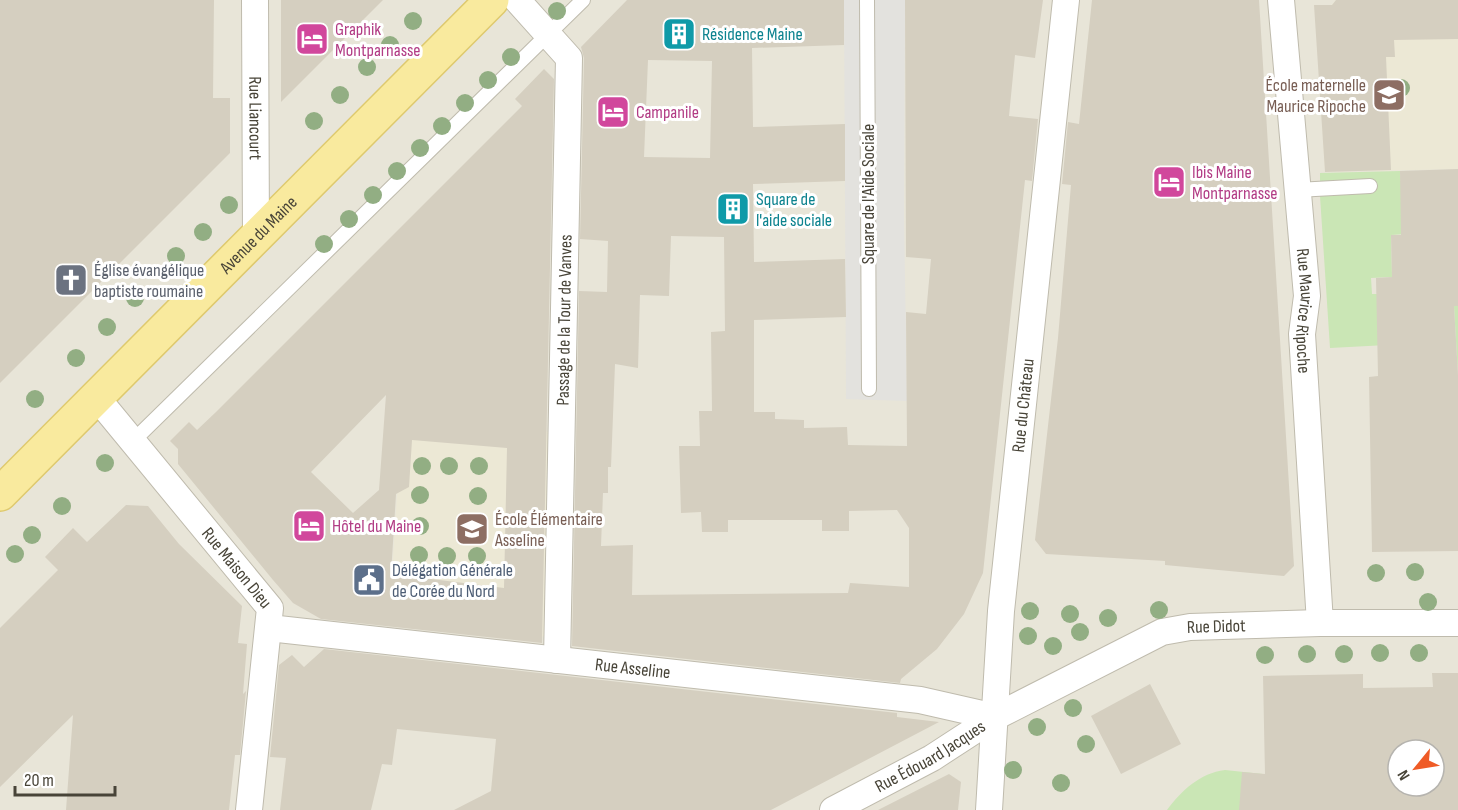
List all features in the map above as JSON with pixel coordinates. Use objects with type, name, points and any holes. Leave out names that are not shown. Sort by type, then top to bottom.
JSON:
[{"type":"main road","name":"Avenue du Maine","points":[[0,494],[492,0]]},
{"type":"street","name":"Rue Liancourt","points":[[255,0],[256,237]]},
{"type":"street","name":"Passage de la Tour de Vanves","points":[[517,0],[569,58],[557,660]]},
{"type":"street","name":"Rue du Château","points":[[989,810],[1001,611],[1066,0]]},
{"type":"street","name":"Rue Maurice Ripoche","points":[[1281,0],[1308,296],[1302,334],[1320,623]]},
{"type":"street","name":"Rue Maison Dieu","points":[[97,398],[270,608],[249,810]]},
{"type":"street","name":"Rue Didot","points":[[995,717],[1162,632],[1190,627],[1458,622]]},
{"type":"street","name":"Rue Asseline","points":[[268,628],[920,700],[995,717]]},
{"type":"street","name":"Rue Édouard Jacques","points":[[833,810],[932,758],[995,717]]},
{"type":"lane","points":[[133,441],[583,0]]},
{"type":"lane","name":"Square de l'Aide Sociale","points":[[867,0],[869,388]]},
{"type":"lane","points":[[1297,190],[1370,186]]},
{"type":"shaded area","points":[[0,0],[1458,0],[1458,810],[0,810]]},
{"type":"shaded area","points":[[844,0],[905,0],[904,217],[907,401],[846,399]]},
{"type":"shaded area","name":"École maternelle Maurice Ripoche","points":[[1336,0],[1458,0],[1458,169],[1325,172],[1315,10],[1319,5],[1331,5]]},
{"type":"shaded area","name":"École Élémentaire Asseline","points":[[402,419],[553,432],[548,637],[389,619]]},
{"type":"green space","points":[[1400,171],[1406,234],[1391,235],[1392,277],[1371,278],[1372,294],[1377,294],[1425,343],[1330,348],[1320,196],[1369,193],[1369,180],[1320,182],[1320,173]]},
{"type":"green space","points":[[1454,306],[1458,306],[1458,375]]},
{"type":"green space","points":[[1225,770],[1386,787],[1386,798],[1446,798],[1446,794],[1458,795],[1458,810],[1167,810],[1192,784]]},
{"type":"building","points":[[0,0],[214,0],[213,98],[230,98],[230,153],[0,383]]},
{"type":"building","name":"Graphik Montparnasse","points":[[281,0],[383,0],[281,102]]},
{"type":"building","points":[[627,0],[844,0],[844,45],[752,48],[753,127],[845,124],[845,181],[753,184],[754,262],[845,259],[846,317],[754,320],[754,412],[775,412],[775,419],[804,420],[804,428],[847,427],[848,445],[907,446],[906,312],[926,314],[931,259],[906,257],[905,0],[1043,0],[1035,58],[1015,55],[1009,116],[1038,119],[1032,181],[1025,180],[983,573],[964,614],[937,649],[901,679],[900,683],[572,646],[579,291],[607,292],[608,241],[580,239],[584,58],[581,47]],"holes":[[[648,60],[712,61],[710,158],[644,157]],[[671,236],[724,237],[725,331],[711,332],[712,411],[699,411],[700,446],[679,446],[681,513],[701,512],[702,532],[728,532],[728,520],[822,520],[822,531],[849,531],[849,511],[897,510],[909,528],[909,587],[850,583],[848,593],[632,595],[633,545],[601,546],[603,493],[608,493],[608,467],[611,467],[615,364],[638,368],[640,295],[669,296]]]},
{"type":"building","points":[[1092,0],[1259,0],[1294,566],[1284,576],[1165,565],[1165,561],[1046,554],[1035,540],[1058,338],[1071,185],[1062,184],[1068,122],[1079,124]]},
{"type":"building","name":"École maternelle Maurice Ripoche","points":[[1336,0],[1458,0],[1458,39],[1394,40],[1395,57],[1386,57],[1391,170],[1325,172],[1314,5],[1332,5]]},
{"type":"building","points":[[544,69],[554,79],[542,643],[321,619],[293,603],[273,580],[178,464],[178,449],[170,441],[189,422],[197,430],[216,412],[522,106],[515,99]],"holes":[[[386,395],[379,490],[353,513],[311,472]],[[412,440],[507,448],[504,588],[391,574],[396,494],[409,487]]]},
{"type":"building","points":[[1458,169],[1458,306],[1454,306],[1458,375],[1458,551],[1372,552],[1369,377],[1378,376],[1376,278],[1392,277],[1391,235],[1401,235],[1400,171]]},
{"type":"building","points":[[126,505],[148,506],[179,544],[242,606],[238,643],[247,644],[243,694],[246,691],[240,755],[235,755],[229,810],[66,810],[73,715],[0,787],[0,628],[58,570],[45,557],[73,528],[87,542]]},
{"type":"building","points":[[324,649],[897,713],[897,717],[939,722],[771,810],[454,810],[491,791],[496,739],[397,729],[392,765],[382,764],[371,810],[280,810],[286,758],[270,757],[279,665],[292,655],[304,667]]},
{"type":"building","points":[[1432,673],[1458,673],[1458,810],[1239,810],[1242,772],[1265,774],[1263,676],[1363,674],[1363,688],[1433,687]]},
{"type":"building","points":[[1150,684],[1181,744],[1121,774],[1091,716]]},
{"type":"building","points":[[949,774],[961,782],[958,810],[878,810]]},
{"type":"place","name":"Résidence Maine","points":[[679,34]]},
{"type":"place","name":"Graphik Montparnasse","points":[[312,39]]},
{"type":"place","name":"École maternelle Maurice Ripoche","points":[[1389,95]]},
{"type":"place","name":"Campanile","points":[[613,112]]},
{"type":"place","name":"Ibis Maine Montparnasse","points":[[1169,182]]},
{"type":"place","name":"Square de l'aide sociale","points":[[733,209]]},
{"type":"place","name":"Église évangélique baptiste roumaine","points":[[71,280]]},
{"type":"place","name":"Hôtel du Maine","points":[[309,526]]},
{"type":"place","name":"École Élémentaire Asseline","points":[[472,529]]},
{"type":"place","name":"Délégation Générale de Corée du Nord","points":[[369,580]]}]
